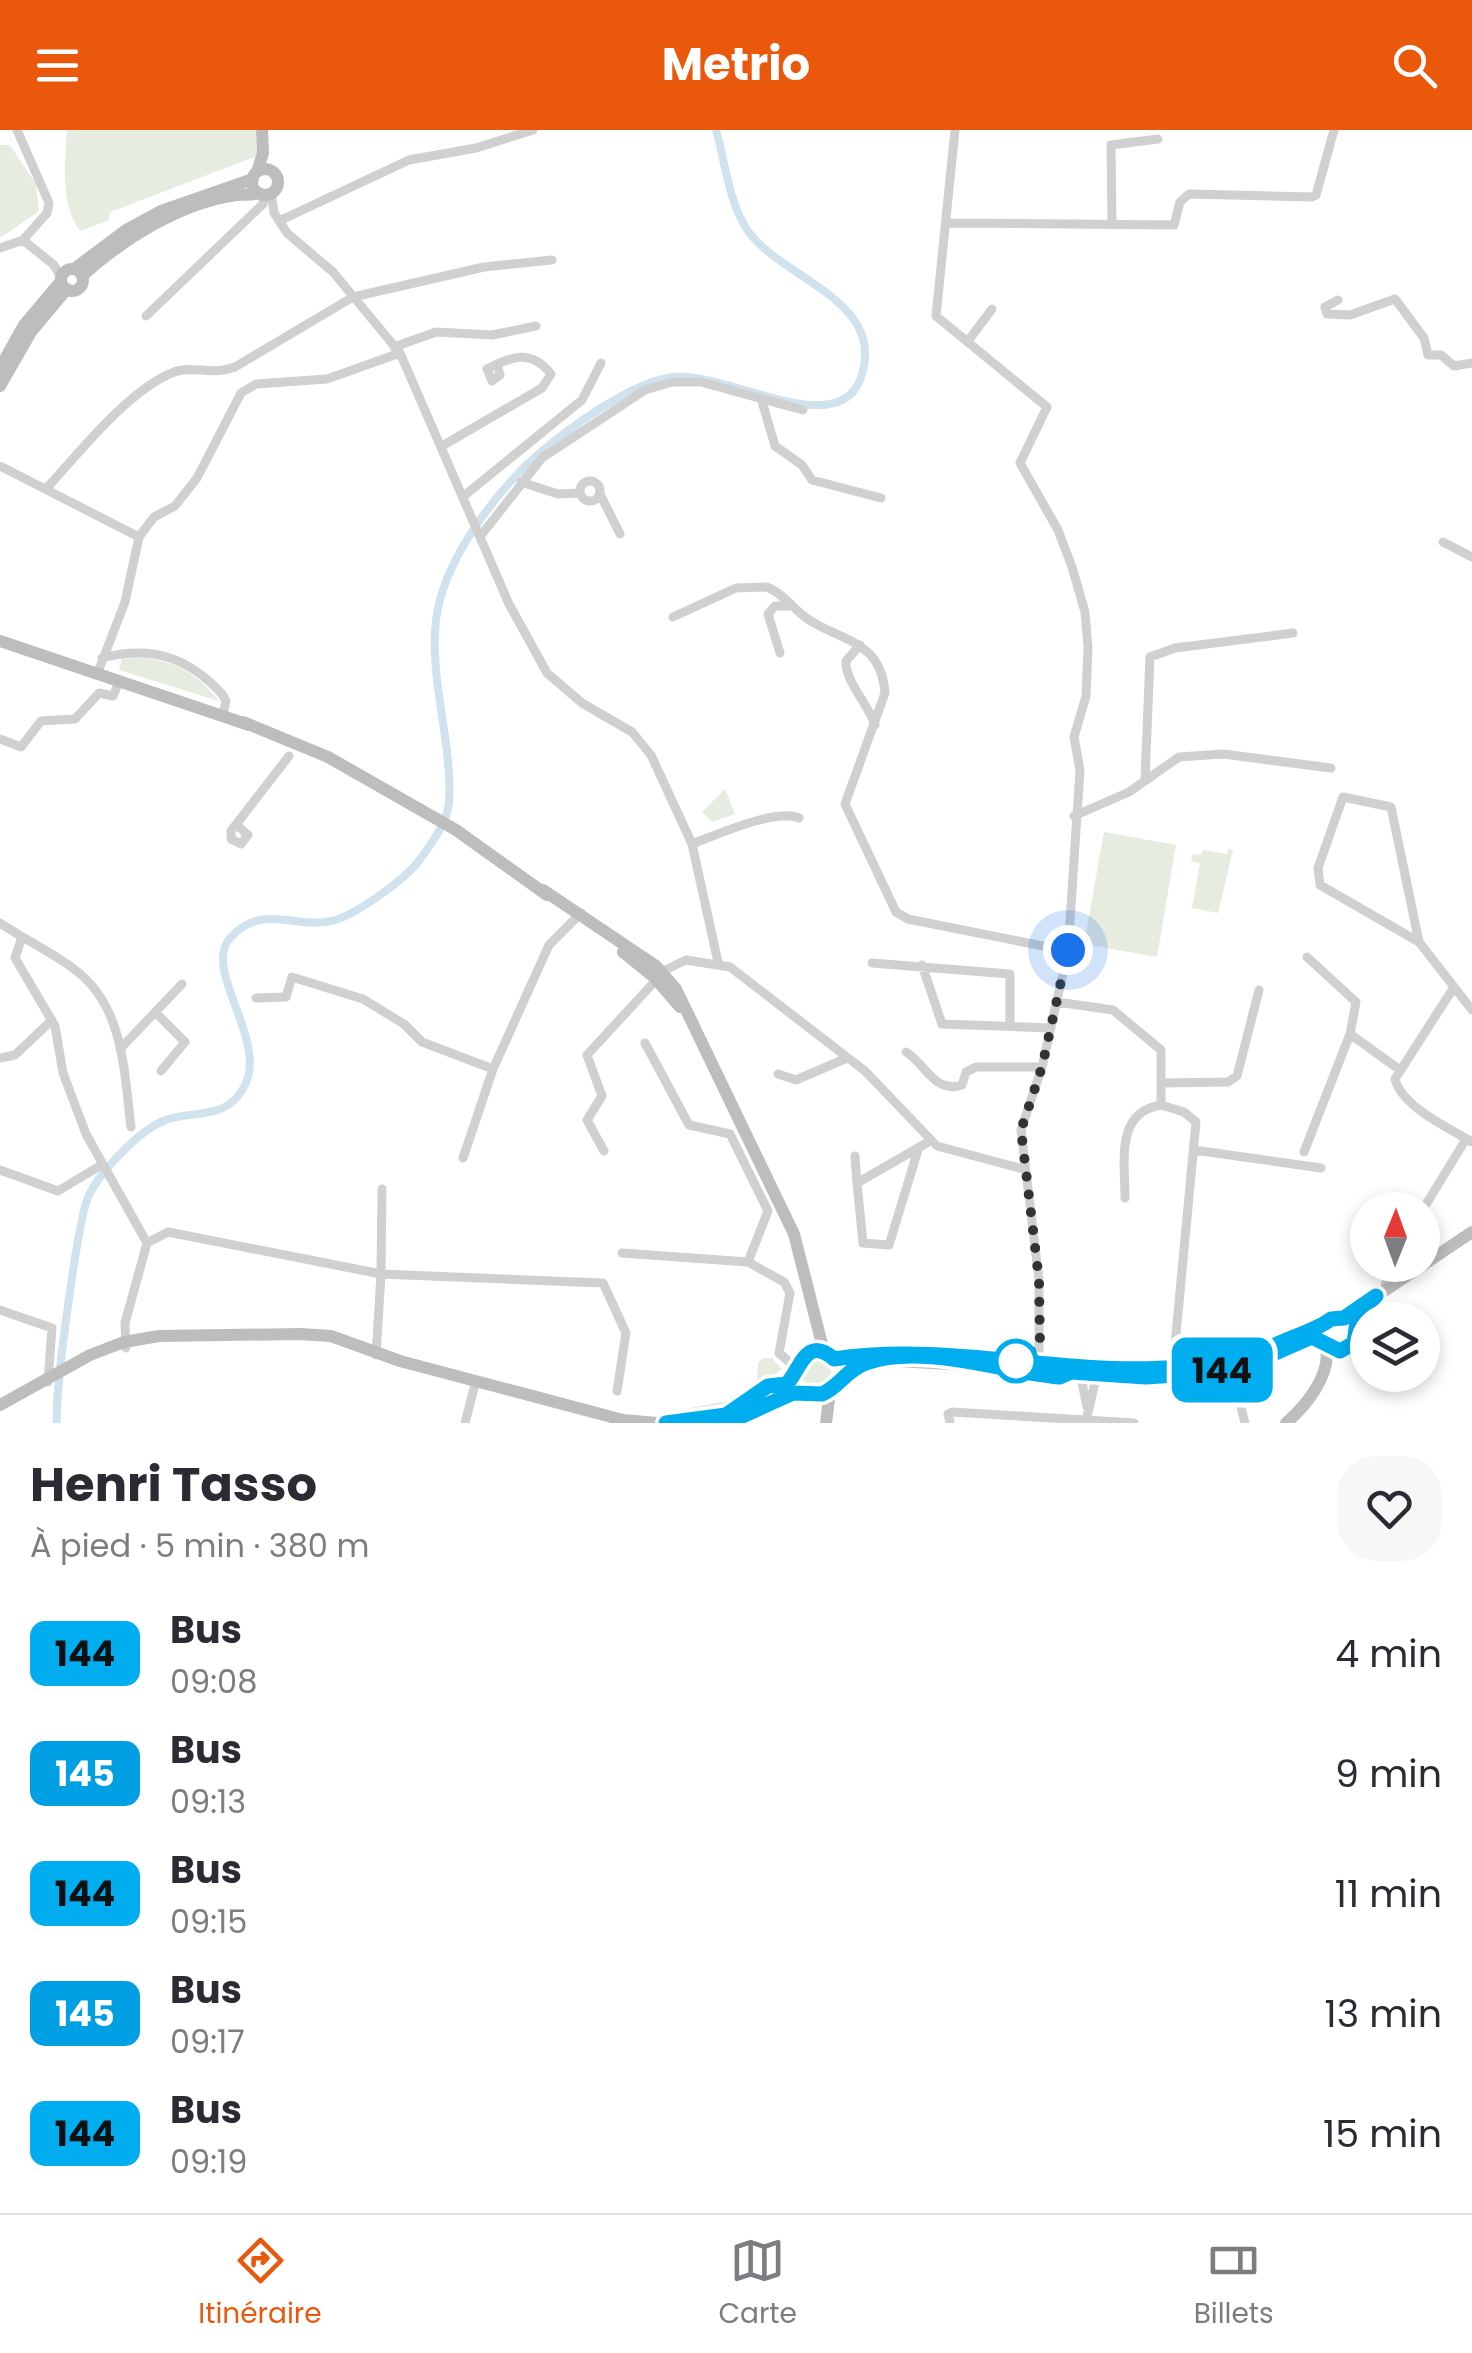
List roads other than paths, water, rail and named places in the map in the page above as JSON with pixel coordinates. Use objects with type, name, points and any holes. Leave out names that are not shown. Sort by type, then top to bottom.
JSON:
[{"type":"main road","points":[[262,130],[260,174],[265,194]]},
{"type":"main road","points":[[0,368],[24,326],[67,275],[126,230],[161,211],[260,174],[278,184],[265,194],[225,198],[164,220],[67,275],[0,386]]},
{"type":"main road","points":[[0,640],[100,665],[120,680],[223,714],[294,748],[319,754],[442,823],[579,915],[661,978],[694,1026],[786,1214],[803,1262],[812,1339],[795,1371],[776,1393],[739,1410],[667,1423]]},
{"type":"main road","points":[[1230,1364],[1326,1324],[1349,1323],[1380,1294],[1472,1232]]},
{"type":"main road","points":[[810,1300],[839,1378]]},
{"type":"main road","points":[[1290,1423],[1312,1403],[1340,1351],[1354,1343],[1349,1323]]},
{"type":"main road","points":[[1290,1423],[1328,1363],[1326,1324]]},
{"type":"main road","points":[[0,1405],[125,1345],[174,1337],[283,1335],[329,1342],[620,1422],[657,1423]]},
{"type":"main road","points":[[824,1423],[830,1391],[839,1378],[862,1364],[901,1358],[1172,1373],[1230,1364],[1305,1338],[1340,1351]]},
{"type":"main road","points":[[806,1353],[858,1356],[901,1351],[1039,1367]]},
{"type":"main road","points":[[795,1371],[824,1423]]},
{"type":"main road","points":[[0,1413],[58,1376]]},
{"type":"main road","points":[[714,1423],[809,1393],[830,1391]]},
{"type":"street","points":[[0,248],[22,240],[47,213],[49,203],[17,130]]},
{"type":"street","points":[[279,220],[409,160],[476,148],[533,130]]},
{"type":"street","points":[[954,130],[936,316],[1046,407],[1020,463],[1058,530],[1085,612],[1088,673],[1074,738],[1080,770],[1068,950],[1042,1067],[1021,1130],[1039,1280],[1039,1367]]},
{"type":"street","points":[[948,223],[1174,225],[1180,202],[1189,194],[1316,196],[1334,130]]},
{"type":"street","points":[[1112,224],[1111,145],[1158,139]]},
{"type":"street","points":[[265,194],[279,220],[353,297],[397,350],[480,529],[509,604],[546,674],[642,742],[664,778],[692,844],[718,962]]},
{"type":"street","points":[[146,316],[263,204],[265,194]]},
{"type":"street","points":[[22,240],[67,275]]},
{"type":"street","points":[[46,489],[97,434],[165,376],[180,370],[218,373],[235,366],[353,297],[484,267],[552,260]]},
{"type":"street","points":[[1338,300],[1325,307],[1326,314],[1350,315],[1395,298],[1424,338],[1428,355],[1441,355],[1454,366],[1472,363]]},
{"type":"street","points":[[968,341],[992,309]]},
{"type":"street","points":[[100,665],[124,602],[139,537],[154,517],[175,506],[197,478],[246,388],[326,379],[445,331],[492,334],[536,326]]},
{"type":"street","points":[[442,446],[542,388],[551,374],[522,355],[497,364]]},
{"type":"street","points":[[465,495],[494,476],[582,400],[601,363]]},
{"type":"street","points":[[480,529],[542,458],[644,390],[691,381],[803,410]]},
{"type":"street","points":[[761,398],[775,446],[802,465],[812,480],[881,498]]},
{"type":"street","points":[[0,466],[139,537]]},
{"type":"street","points":[[580,492],[581,486],[590,481],[597,484],[620,534]]},
{"type":"street","points":[[520,482],[558,494],[580,492],[591,502],[600,494]]},
{"type":"street","points":[[1443,542],[1472,557]]},
{"type":"street","points":[[673,617],[736,588],[767,587],[808,620],[860,645],[884,676],[883,706],[845,804],[896,912],[908,919],[1068,950]]},
{"type":"street","points":[[780,653],[768,614],[775,606],[792,606]]},
{"type":"street","points":[[1146,780],[1150,656],[1174,648],[1293,633]]},
{"type":"street","points":[[860,645],[846,661],[847,675],[870,707],[875,725]]},
{"type":"street","points":[[100,665],[148,652],[177,659],[222,694],[226,701],[223,714]]},
{"type":"street","points":[[0,739],[21,746],[41,720],[75,719],[99,693],[113,696],[120,680]]},
{"type":"street","points":[[240,827],[294,748]]},
{"type":"street","points":[[1074,816],[1146,780],[1172,759],[1222,754],[1330,768]]},
{"type":"street","points":[[1419,942],[1391,807],[1340,800],[1318,868],[1320,885],[1419,942],[1472,1010]]},
{"type":"street","points":[[692,844],[748,824],[792,814],[799,818]]},
{"type":"street","points":[[463,1158],[494,1070],[549,945],[579,915]]},
{"type":"street","points":[[0,924],[89,982],[114,1018],[131,1127]]},
{"type":"street","points":[[22,937],[16,958],[52,1020],[72,1099],[148,1243],[125,1345]]},
{"type":"street","points":[[1304,1152],[1350,1034],[1356,1002],[1307,957]]},
{"type":"street","points":[[604,1151],[587,1120],[602,1096],[587,1055],[661,978],[684,963],[703,960],[718,962],[769,994],[887,1090],[930,1140],[949,1151],[1023,1170]]},
{"type":"street","points":[[872,964],[1010,974],[1010,1026]]},
{"type":"street","points":[[922,965],[942,1024],[1051,1028]]},
{"type":"street","points":[[256,998],[286,997],[292,977],[315,982],[363,998],[404,1024],[422,1042],[494,1070]]},
{"type":"street","points":[[120,1049],[182,984]]},
{"type":"street","points":[[1435,1192],[1469,1141],[1398,1089],[1400,1070],[1454,988]]},
{"type":"street","points":[[1161,1083],[1228,1082],[1237,1076],[1258,990]]},
{"type":"street","points":[[1057,1002],[1113,1010],[1125,1016],[1161,1050],[1160,1105]]},
{"type":"street","points":[[155,1012],[185,1042],[161,1071]]},
{"type":"street","points":[[0,1058],[15,1055],[52,1020]]},
{"type":"street","points":[[1350,1034],[1400,1070]]},
{"type":"street","points":[[644,1042],[689,1125],[730,1134],[768,1211],[748,1262]]},
{"type":"street","points":[[906,1052],[936,1083],[950,1088],[962,1086],[966,1072],[976,1067],[1042,1067]]},
{"type":"street","points":[[778,1074],[796,1080],[847,1058]]},
{"type":"street","points":[[1125,1198],[1128,1127],[1142,1109],[1160,1105],[1192,1118],[1198,1128],[1172,1373]]},
{"type":"street","points":[[857,1184],[930,1140]]},
{"type":"street","points":[[854,1156],[863,1242],[889,1245],[918,1150]]},
{"type":"street","points":[[1194,1150],[1321,1168]]},
{"type":"street","points":[[0,1170],[58,1191],[107,1169]]},
{"type":"street","points":[[376,1355],[382,1189]]},
{"type":"street","points":[[148,1243],[168,1232],[381,1274],[603,1283],[626,1333],[617,1391]]},
{"type":"street","points":[[622,1253],[748,1262],[788,1285],[778,1341],[779,1352],[795,1371]]},
{"type":"street","points":[[1380,1294],[1384,1282]]},
{"type":"street","points":[[0,1310],[52,1328],[58,1376]]},
{"type":"street","points":[[1230,1364],[1245,1423]]},
{"type":"street","points":[[1086,1421],[1088,1371]]},
{"type":"street","points":[[1087,1407],[1088,1371]]},
{"type":"street","points":[[465,1423],[475,1383]]},
{"type":"street","points":[[950,1423],[948,1414],[952,1412],[1134,1423]]},
{"type":"waterway","points":[[57,1423],[59,1379],[79,1236],[94,1186],[146,1131],[167,1120],[228,1105],[246,1083],[250,1065],[248,1045],[224,966],[224,950],[231,937],[255,921],[318,923],[352,913],[411,870],[441,826],[448,811],[449,780],[436,666],[436,620],[448,576],[486,511],[518,474],[563,434],[600,408],[657,380],[696,378],[804,404],[828,404],[847,397],[860,380],[865,353],[860,330],[828,294],[784,264],[748,231],[732,195],[716,130]]}]
